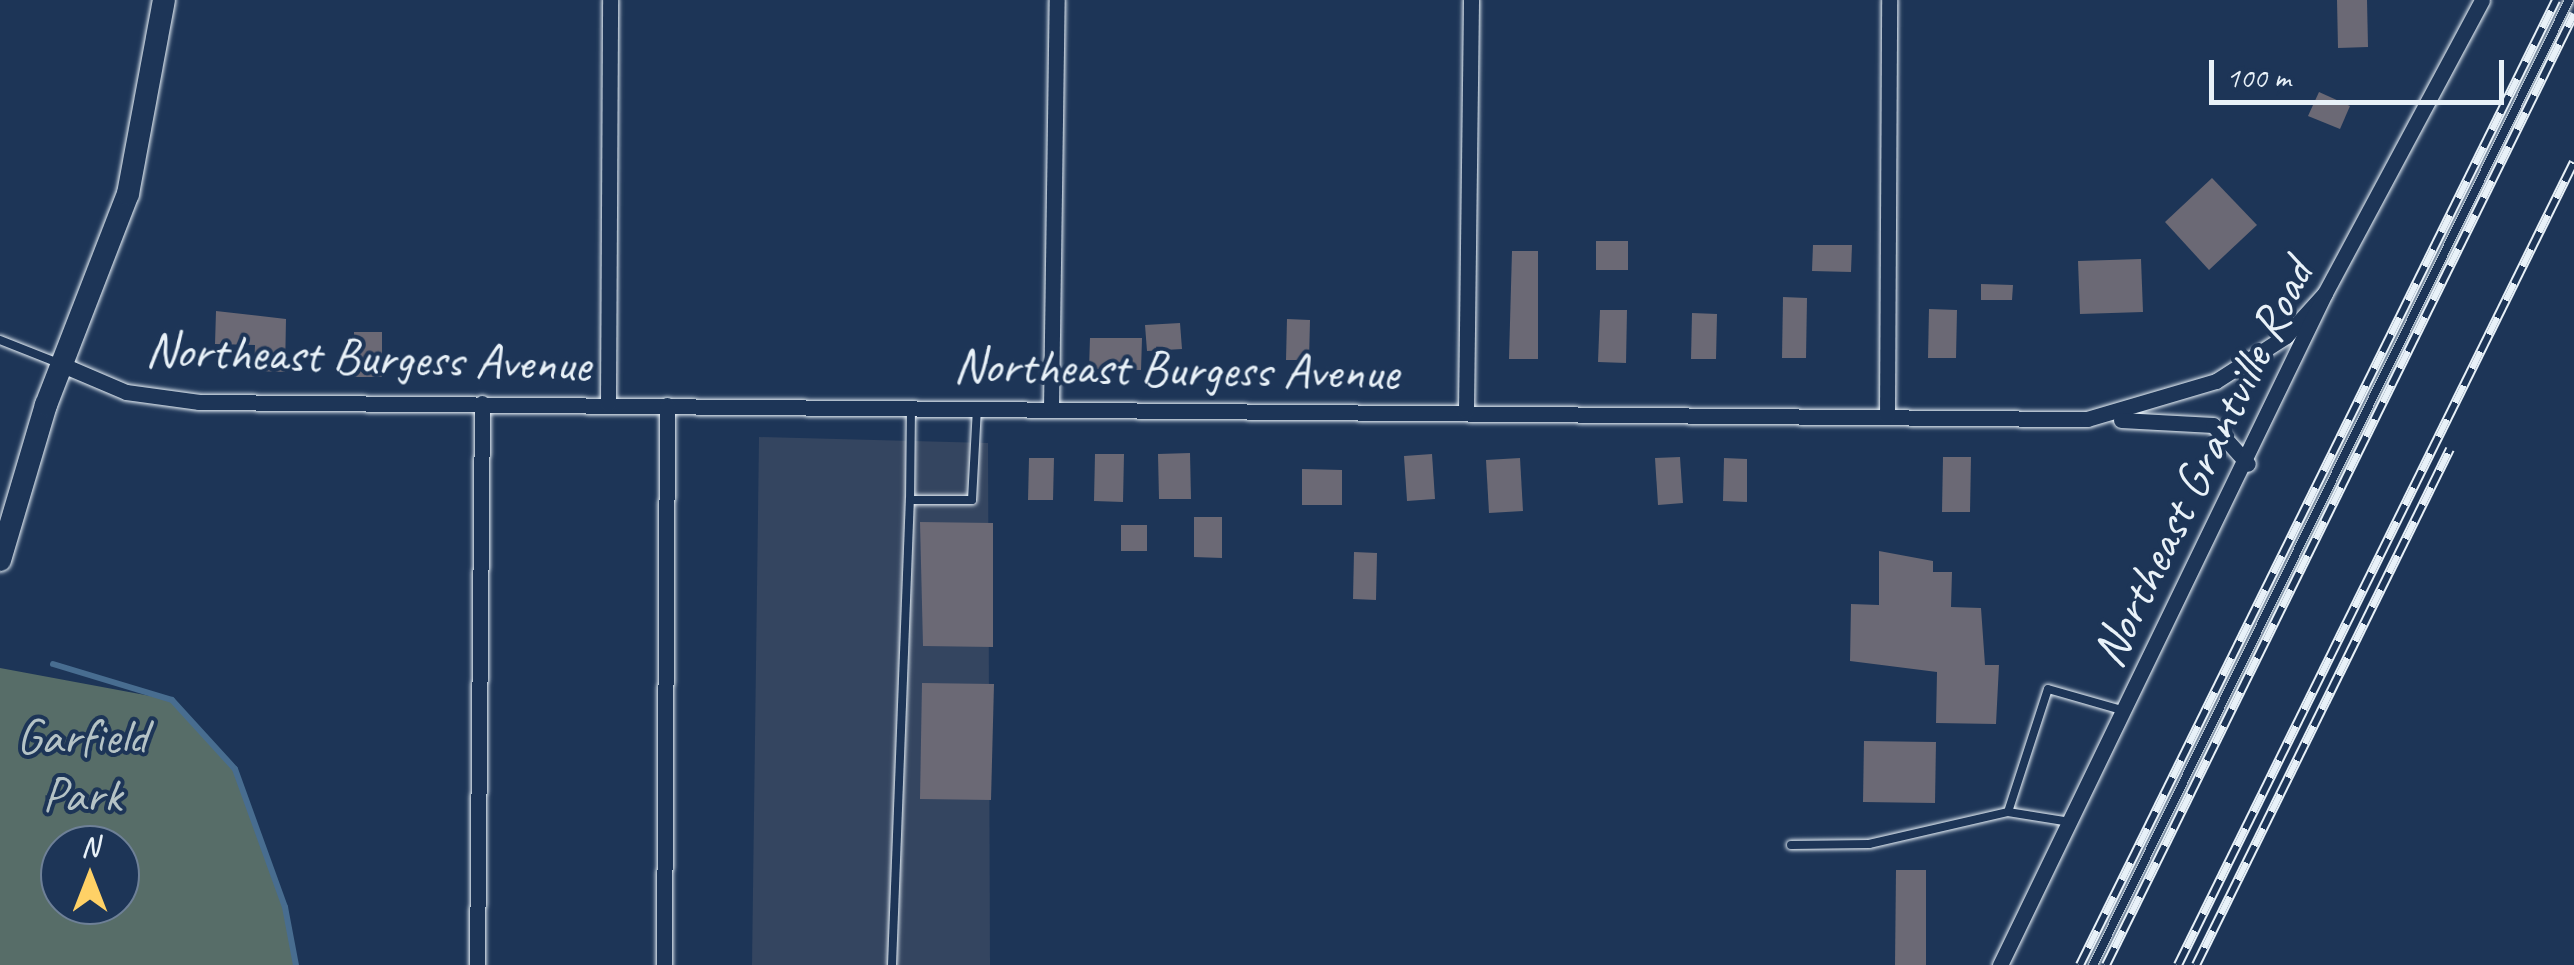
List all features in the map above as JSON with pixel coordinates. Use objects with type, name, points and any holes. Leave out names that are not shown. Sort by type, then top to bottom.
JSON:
[{"type":"main road","points":[[0,560],[128,194],[164,0]]},
{"type":"street","points":[[608,404],[610,0]]},
{"type":"street","points":[[1051,407],[1057,0]]},
{"type":"street","points":[[1466,411],[1471,0]]},
{"type":"street","points":[[1887,416],[1889,0]]},
{"type":"street","name":"Northeast Grantville Road","points":[[2000,965],[2248,464],[2324,293],[2482,0]]},
{"type":"street","name":"Northeast Burgess Avenue","points":[[65,366],[168,400],[2087,419],[2216,382],[2286,336],[2324,293]]},
{"type":"street","points":[[477,965],[482,403]]},
{"type":"street","points":[[664,965],[667,405]]},
{"type":"street","points":[[2087,419],[2213,425],[2248,464]]},
{"type":"lane","points":[[2094,965],[2569,0]]},
{"type":"lane","name":"Northeast Burgess Avenue","points":[[0,340],[65,366]]},
{"type":"lane","points":[[892,965],[911,406]]},
{"type":"lane","points":[[910,500],[972,500],[976,407]]},
{"type":"lane","points":[[2008,812],[2048,689],[2126,712]]},
{"type":"lane","points":[[1790,846],[1870,844],[2008,812],[2070,822]]},
{"type":"shaded area","points":[[759,437],[988,443],[990,965],[752,965]]},
{"type":"green space","name":"Garfield Park","points":[[0,668],[172,700],[235,769],[285,907],[296,965],[0,965]]},
{"type":"building","points":[[2337,0],[2367,0],[2368,47],[2338,48]]},
{"type":"building","points":[[2319,92],[2350,106],[2340,129],[2308,116]]},
{"type":"building","points":[[2212,178],[2257,225],[2209,270],[2165,222]]},
{"type":"building","points":[[1596,241],[1628,241],[1628,270],[1596,270]]},
{"type":"building","points":[[1813,245],[1852,245],[1851,272],[1812,271]]},
{"type":"building","points":[[1512,251],[1538,251],[1538,359],[1509,359]]},
{"type":"building","points":[[2141,259],[2143,312],[2080,314],[2078,261]]},
{"type":"building","points":[[1981,284],[2013,285],[2012,300],[1981,300]]},
{"type":"building","points":[[1783,297],[1807,298],[1806,358],[1782,358]]},
{"type":"building","points":[[1929,309],[1957,310],[1956,358],[1928,358]]},
{"type":"building","points":[[1600,310],[1627,310],[1626,363],[1598,362]]},
{"type":"building","points":[[216,311],[286,319],[285,372],[254,371],[255,345],[215,344]]},
{"type":"building","points":[[1692,313],[1717,314],[1716,359],[1691,359]]},
{"type":"building","points":[[1287,319],[1310,320],[1309,360],[1286,360]]},
{"type":"building","points":[[1180,323],[1182,349],[1147,351],[1145,325]]},
{"type":"building","points":[[354,332],[382,332],[382,377],[354,377]]},
{"type":"building","points":[[1090,338],[1142,338],[1141,370],[1089,369]]},
{"type":"building","points":[[1190,453],[1191,499],[1159,499],[1158,454]]},
{"type":"building","points":[[1095,454],[1124,454],[1123,502],[1094,501]]},
{"type":"building","points":[[1432,454],[1435,499],[1407,501],[1404,456]]},
{"type":"building","points":[[1680,457],[1683,503],[1658,505],[1655,458]]},
{"type":"building","points":[[1943,457],[1971,457],[1970,512],[1942,512]]},
{"type":"building","points":[[1029,458],[1054,458],[1053,500],[1028,500]]},
{"type":"building","points":[[1520,458],[1523,511],[1489,513],[1486,460]]},
{"type":"building","points":[[1724,458],[1747,459],[1747,502],[1723,501]]},
{"type":"building","points":[[1302,469],[1342,470],[1342,505],[1302,505]]},
{"type":"building","points":[[1194,517],[1222,517],[1222,558],[1194,557]]},
{"type":"building","points":[[920,522],[993,523],[993,647],[923,646]]},
{"type":"building","points":[[1121,525],[1147,525],[1147,551],[1121,551]]},
{"type":"building","points":[[1879,551],[1933,561],[1933,572],[1952,572],[1951,607],[1981,608],[1985,665],[1999,665],[1996,724],[1936,723],[1937,672],[1850,661],[1851,604],[1879,605]]},
{"type":"building","points":[[1354,552],[1377,553],[1376,600],[1353,599]]},
{"type":"building","points":[[922,683],[994,684],[991,800],[920,799]]},
{"type":"building","points":[[1864,741],[1936,742],[1935,803],[1863,802]]},
{"type":"building","points":[[1896,870],[1926,870],[1926,965],[1895,965]]},
{"type":"waterway","points":[[53,664],[172,700],[235,769],[285,907],[296,965]]},
{"type":"railway","points":[[2080,965],[2556,0]]},
{"type":"railway","points":[[2106,965],[2574,14]]},
{"type":"railway","points":[[2178,965],[2574,162]]},
{"type":"railway","points":[[2196,965],[2450,449]]}]
